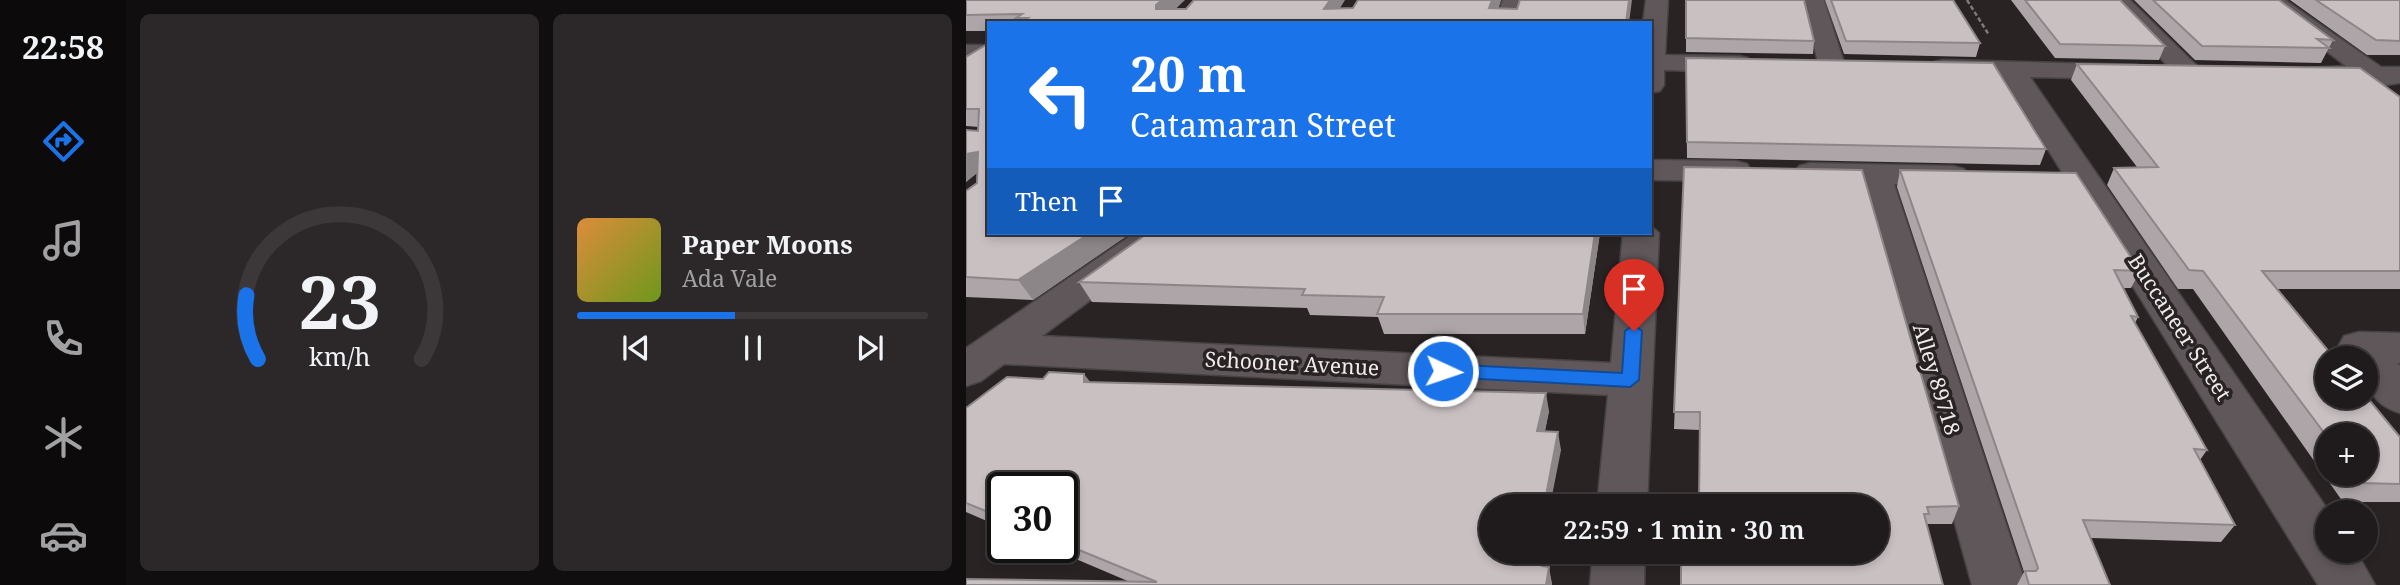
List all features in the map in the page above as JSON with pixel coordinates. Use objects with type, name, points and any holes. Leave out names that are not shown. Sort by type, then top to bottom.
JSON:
[{"type":"street","points":[[1507,21],[1514,0]]},
{"type":"street","points":[[1652,58],[1657,0]]},
{"type":"street","points":[[1813,0],[1832,66]]},
{"type":"street","points":[[1915,67],[2202,72],[2116,0]]},
{"type":"street","points":[[2270,0],[2387,75],[2400,94]]},
{"type":"street","points":[[1652,70],[1762,65]]},
{"type":"street","points":[[1804,65],[1859,66]]},
{"type":"street","name":"Buccaneer Street","points":[[2011,69],[2348,585]]},
{"type":"street","points":[[2295,74],[2387,75]]},
{"type":"street","points":[[1652,170],[1986,176]]},
{"type":"street","name":"Alley 89718","points":[[1874,174],[1999,585]]},
{"type":"street","points":[[2041,177],[2083,178]]},
{"type":"street","points":[[981,359],[1154,235]]},
{"type":"street","points":[[1623,494],[1641,235]]},
{"type":"street","points":[[2400,348],[2359,348],[2400,396]]},
{"type":"street","name":"Schooner Avenue","points":[[981,359],[1630,380]]},
{"type":"street","points":[[1617,585],[1618,564]]},
{"type":"building","points":[[966,0],[1162,0],[1156,5],[1156,9],[1186,9],[1194,0],[1330,0],[1324,9],[1353,8],[1358,0],[1492,0],[1489,8],[1517,9],[1520,0],[1629,0],[1626,21],[1024,21],[1028,18],[1016,18],[1022,14],[966,15]]},
{"type":"building","points":[[1686,0],[1804,0],[1814,41],[1686,38]]},
{"type":"building","points":[[1831,0],[1953,0],[1980,43],[1846,41]]},
{"type":"building","points":[[2025,0],[2120,0],[2165,46],[2060,44]]},
{"type":"building","points":[[2153,0],[2279,0],[2333,40],[2317,39],[2329,48],[2202,46]]},
{"type":"building","points":[[2316,0],[2400,0],[2400,41],[2376,40]]},
{"type":"building","points":[[987,44],[987,235],[1087,235],[1018,280],[966,277],[966,191],[977,183],[978,152],[966,154],[966,130],[978,131],[979,109],[966,109],[966,57]]},
{"type":"building","points":[[1686,58],[1993,63],[2046,149],[1687,142]]},
{"type":"building","points":[[2077,64],[2360,68],[2400,97],[2400,271],[2262,271],[2324,346],[2315,346],[2315,409],[2377,409],[2400,437],[2400,484],[2378,483],[2378,423],[2317,423],[2203,271],[2189,270],[2114,168],[2158,167]]},
{"type":"building","points":[[1684,167],[1862,170],[1959,506],[1927,507],[1929,514],[1924,514],[1943,585],[1681,585],[1681,564],[1889,564],[1889,494],[1699,494],[1700,412],[1674,412]]},
{"type":"building","points":[[1900,170],[2076,173],[2140,271],[2114,270],[2138,317],[2131,316],[2207,450],[2194,449],[2235,525],[2083,520],[2110,585],[2029,585],[2025,571],[2036,571],[2038,568]]},
{"type":"building","points":[[1145,235],[1595,235],[1583,314],[1377,314],[1384,297],[1302,295],[1305,289],[1079,282]]},
{"type":"building","points":[[1049,372],[1084,374],[1084,382],[1546,393],[1537,431],[1558,432],[1546,494],[1479,494],[1479,564],[1542,564],[1549,567],[1546,585],[966,585],[966,579],[1157,582],[1078,550],[1078,472],[987,472],[987,512],[966,503],[966,408],[1007,377],[1043,379]]},
{"type":"route","points":[[1443,371],[1630,380],[1634,331]]}]
